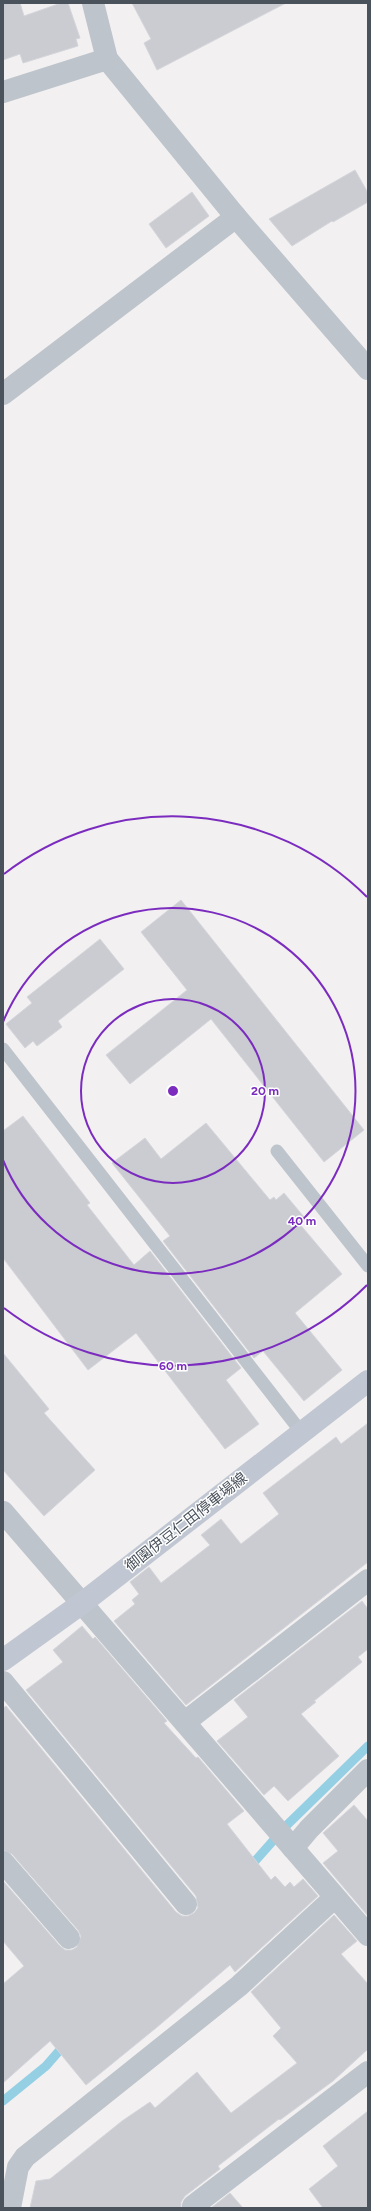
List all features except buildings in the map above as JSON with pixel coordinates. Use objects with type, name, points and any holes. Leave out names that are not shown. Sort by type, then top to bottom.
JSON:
[{"type":"main road","name":"御園伊豆仁田停車場線","points":[[3,1660],[81,1604],[368,1381]]},
{"type":"street","points":[[93,3],[107,59],[236,217],[368,369]]},
{"type":"street","points":[[3,92],[107,59]]},
{"type":"street","points":[[3,394],[236,217]]},
{"type":"street","points":[[3,1512],[81,1604],[185,1722],[334,1898],[368,1935]]},
{"type":"street","points":[[185,1722],[368,1580]]},
{"type":"street","points":[[3,1682],[186,1904]]},
{"type":"street","points":[[293,1848],[309,1829],[368,1770]]},
{"type":"street","points":[[3,1862],[69,1938]]},
{"type":"street","points":[[10,2208],[18,2167],[25,2157],[234,1990],[334,1898]]},
{"type":"street","points":[[193,2206],[368,2072]]},
{"type":"lane","points":[[3,1049],[302,1433]]},
{"type":"lane","points":[[277,1151],[368,1266]]},
{"type":"waterway","points":[[248,1869],[287,1825],[368,1746]]},
{"type":"waterway","points":[[3,2101],[46,2066],[66,2043]]}]
